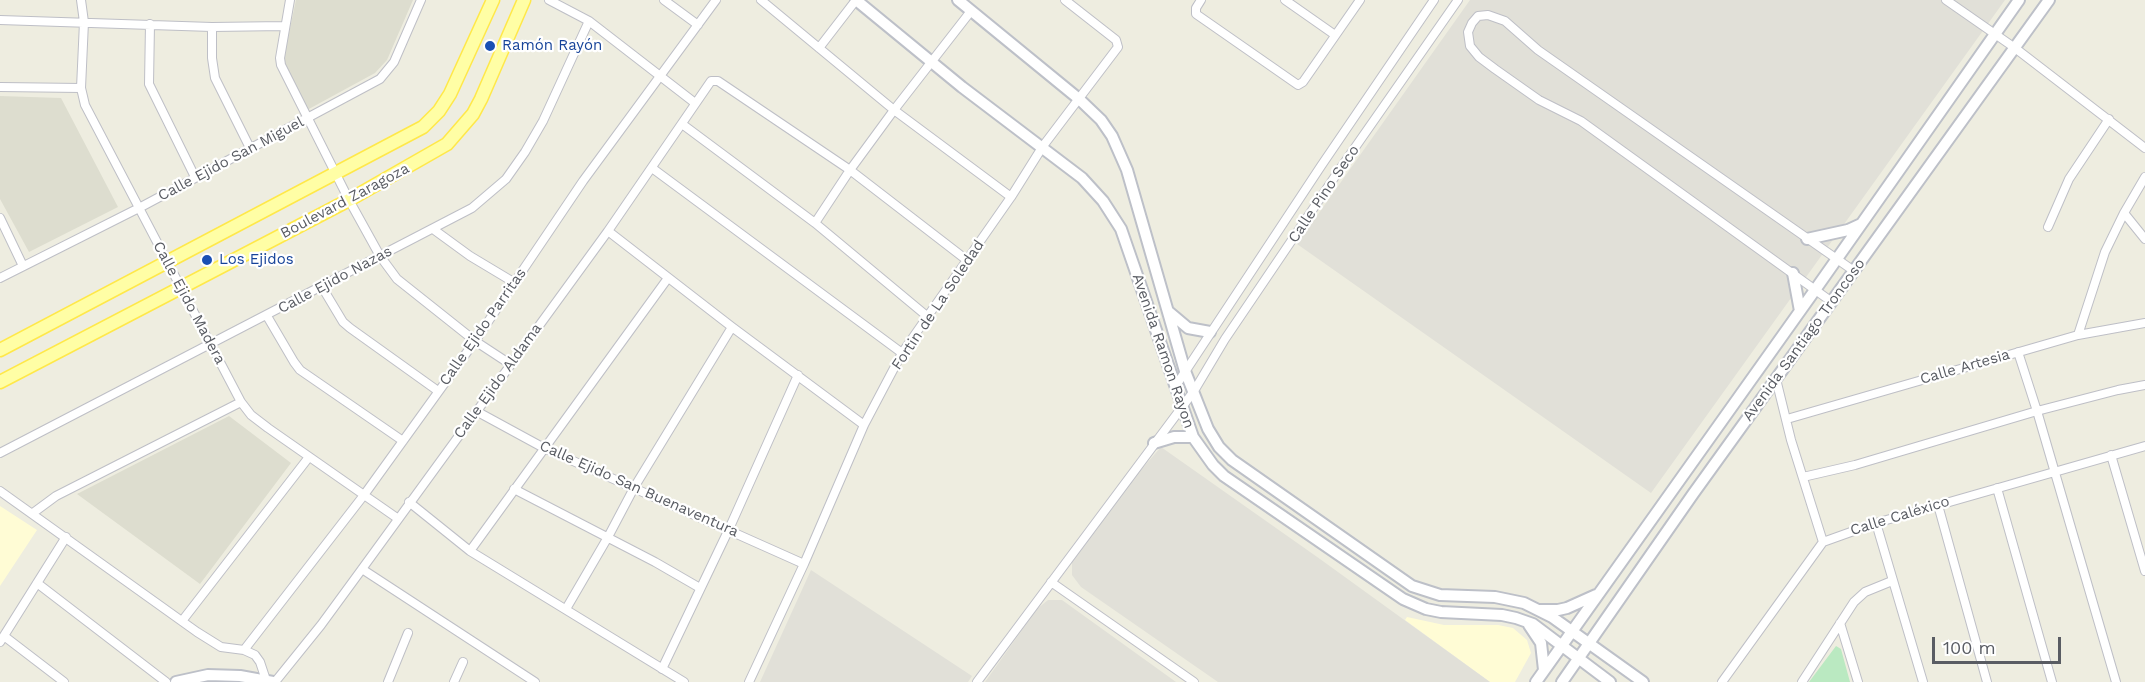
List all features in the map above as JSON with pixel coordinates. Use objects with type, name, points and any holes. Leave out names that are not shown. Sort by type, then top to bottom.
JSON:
[{"type":"main road","name":"Boulevard Zaragoza","points":[[0,350],[423,127],[439,111],[450,94],[493,0]]},
{"type":"main road","name":"Boulevard Zaragoza","points":[[0,382],[348,200],[447,144],[473,114],[524,0]]},
{"type":"main road","name":"Avenida Ramon Rayon","points":[[856,0],[931,62],[1083,178],[1114,216],[1121,230],[1193,437],[1224,476],[1403,599],[1426,609],[1441,612],[1502,615],[1533,624],[1610,682]]},
{"type":"main road","name":"Avenida Ramon Rayon","points":[[958,0],[1079,99],[1101,120],[1113,136],[1127,170],[1185,370],[1208,429],[1219,447],[1232,460],[1398,578],[1418,589],[1440,595],[1495,597],[1524,603],[1572,631],[1643,682]]},
{"type":"main road","name":"Avenida Santiago Troncoso","points":[[1536,682],[2019,0]]},
{"type":"main road","name":"Avenida Santiago Troncoso","points":[[1562,682],[1776,379],[2049,0]]},
{"type":"main road","points":[[1807,238],[1848,230],[1861,224]]},
{"type":"main road","points":[[1793,273],[1800,312]]},
{"type":"main road","points":[[1168,312],[1188,328],[1210,332]]},
{"type":"main road","points":[[1154,443],[1174,437],[1193,437]]},
{"type":"main road","points":[[1537,609],[1567,608],[1599,593]]},
{"type":"main road","points":[[1527,622],[1541,643],[1544,670]]},
{"type":"main road","points":[[176,682],[208,675],[240,675],[271,681]]},
{"type":"street","name":"Calle Ejido Madera","points":[[81,0],[84,22],[81,88],[85,105],[241,402],[251,415],[268,428],[397,518]]},
{"type":"street","points":[[290,0],[284,26],[281,66],[348,200],[380,256],[397,279],[475,341],[510,364]]},
{"type":"street","name":"Calle Ejido San Miguel","points":[[0,278],[139,208],[380,79],[394,62],[422,0]]},
{"type":"street","points":[[549,0],[589,21],[695,104]]},
{"type":"street","points":[[664,0],[698,25]]},
{"type":"street","name":"Calle Ejido Parritas","points":[[244,650],[364,495],[475,341],[583,181],[716,0]]},
{"type":"street","points":[[762,0],[894,110],[1011,197]]},
{"type":"street","points":[[819,48],[856,0]]},
{"type":"street","name":"Fortin de La Soledad","points":[[749,682],[804,564],[864,425],[902,353],[968,261],[1042,147],[1118,47],[1116,40],[1065,0]]},
{"type":"street","points":[[1201,0],[1195,11],[1299,84],[1360,0]]},
{"type":"street","points":[[1285,0],[1335,35]]},
{"type":"street","name":"Calle Pino Seco","points":[[1175,387],[1434,0]]},
{"type":"street","name":"Calle Pino Seco","points":[[977,682],[1194,391],[1264,283],[1458,0]]},
{"type":"street","points":[[1946,0],[2015,48],[2145,148]]},
{"type":"street","points":[[815,223],[894,110],[971,11]]},
{"type":"street","points":[[1832,302],[1581,121],[1539,100],[1487,63],[1470,46],[1468,32],[1472,23],[1478,16],[1488,15],[1505,21],[1538,50],[1854,271]]},
{"type":"street","points":[[0,20],[212,27],[284,26]]},
{"type":"street","name":"Calle Ejido Nazas","points":[[0,453],[472,208],[506,179],[525,152],[543,121],[589,21]]},
{"type":"street","points":[[150,24],[149,84],[195,177]]},
{"type":"street","points":[[212,27],[212,58],[215,78],[250,148]]},
{"type":"street","name":"Calle Ejido Aldama","points":[[271,681],[321,626],[397,518],[608,231],[711,81],[718,81],[850,170]]},
{"type":"street","points":[[0,87],[81,88]]},
{"type":"street","points":[[2048,227],[2069,178],[2085,151],[2109,119]]},
{"type":"street","points":[[682,124],[815,223],[928,317]]},
{"type":"street","points":[[652,168],[902,353]]},
{"type":"street","points":[[850,170],[968,261]]},
{"type":"street","points":[[2078,335],[2105,252],[2145,177]]},
{"type":"street","points":[[2124,213],[2145,239]]},
{"type":"street","points":[[0,218],[23,266]]},
{"type":"street","points":[[433,229],[470,256],[514,283]]},
{"type":"street","points":[[608,231],[864,425]]},
{"type":"street","points":[[470,551],[668,278]]},
{"type":"street","points":[[322,287],[343,322],[438,391]]},
{"type":"street","points":[[267,316],[300,370],[403,441]]},
{"type":"street","name":"Calle Artesia","points":[[1787,419],[2078,335],[2145,323]]},
{"type":"street","points":[[566,609],[635,486],[732,327]]},
{"type":"street","points":[[2018,352],[2116,682]]},
{"type":"street","points":[[662,669],[729,529],[798,375]]},
{"type":"street","points":[[1722,682],[1822,542],[1776,379]]},
{"type":"street","points":[[1803,477],[1855,465],[2037,411],[2145,385]]},
{"type":"street","points":[[33,513],[56,496],[241,402]]},
{"type":"street","name":"Calle Ejido San Buenaventura","points":[[476,411],[544,448],[635,486],[804,564]]},
{"type":"street","name":"Calle Caléxico","points":[[1822,542],[1876,523],[2145,446]]},
{"type":"street","points":[[2111,454],[2145,571]]},
{"type":"street","points":[[182,621],[309,457]]},
{"type":"street","points":[[1997,488],[2052,682]]},
{"type":"street","points":[[514,489],[700,588]]},
{"type":"street","points":[[0,491],[221,647],[244,650],[258,658],[271,681]]},
{"type":"street","points":[[409,502],[470,551],[684,682]]},
{"type":"street","points":[[1938,505],[1987,682]]},
{"type":"street","points":[[1876,523],[1923,682]]},
{"type":"street","points":[[64,682],[2,639],[66,537]]},
{"type":"street","points":[[362,569],[535,682]]},
{"type":"street","points":[[1802,682],[1858,598],[1865,592],[1892,581]]},
{"type":"street","points":[[1051,582],[1194,682]]},
{"type":"street","points":[[37,584],[166,682]]},
{"type":"street","points":[[1840,623],[1858,682]]},
{"type":"street","points":[[387,682],[408,633]]},
{"type":"street","points":[[454,682],[463,662]]},
{"type":"shaded area","points":[[296,0],[413,0],[387,60],[375,73],[307,110],[283,61]]},
{"type":"shaded area","points":[[1470,0],[2005,0],[1651,493],[1297,244]]},
{"type":"shaded area","points":[[0,96],[61,98],[118,207],[29,252],[0,199]]},
{"type":"shaded area","points":[[229,416],[291,463],[200,584],[77,494]]},
{"type":"shaded area","points":[[1161,447],[1490,682],[1218,682],[1081,587],[1072,575],[1072,562],[1132,480]]},
{"type":"shaded area","points":[[0,506],[37,530],[0,586]]},
{"type":"shaded area","points":[[811,570],[972,676],[968,682],[760,682]]},
{"type":"shaded area","points":[[1048,600],[1062,600],[1176,682],[985,682],[1037,609]]},
{"type":"shaded area","points":[[1407,617],[1444,625],[1498,625],[1513,628],[1527,640],[1531,653],[1515,682],[1490,682],[1405,620]]},
{"type":"green space","points":[[1836,646],[1841,649],[1850,682],[1809,682]]},
{"type":"place","name":"Ramón Rayón","points":[[490,46]]},
{"type":"place","name":"Los Ejidos","points":[[207,260]]}]
